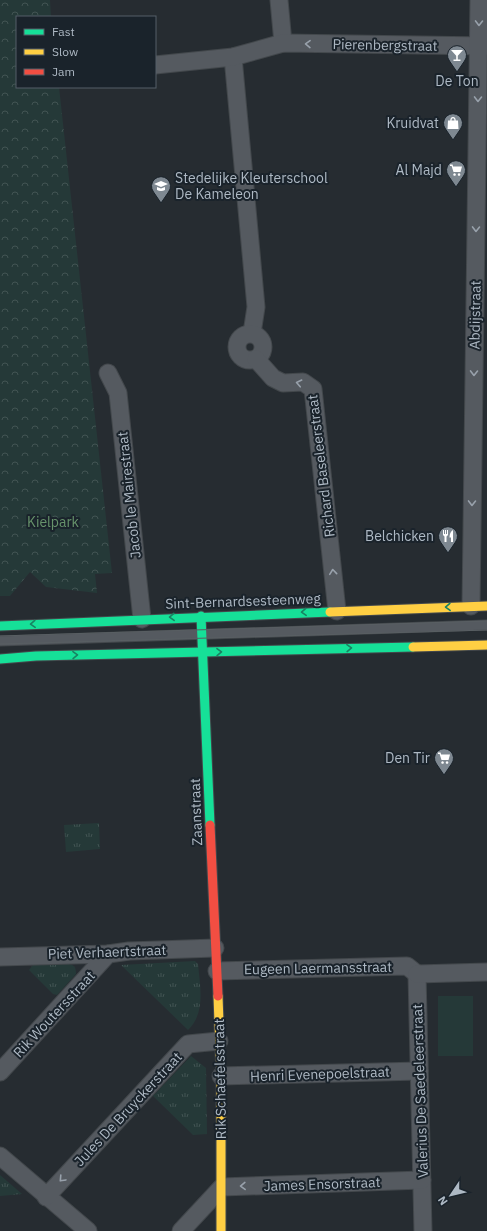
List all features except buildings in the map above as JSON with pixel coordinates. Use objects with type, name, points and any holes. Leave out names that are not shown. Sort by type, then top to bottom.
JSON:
[{"type":"street","points":[[279,0],[283,43]]},
{"type":"street","name":"Abdijstraat","points":[[479,0],[483,46],[479,606]]},
{"type":"street","name":"Pierenbergstraat","points":[[156,65],[233,57],[283,43],[483,46]]},
{"type":"street","name":"Richard Baseleerstraat","points":[[233,57],[256,307],[252,333],[240,338],[237,348],[240,356],[245,359],[256,359],[273,378],[282,382],[303,382],[313,389],[337,611]]},
{"type":"street","name":"Jacob le Mairestraat","points":[[108,373],[118,393],[142,619]]},
{"type":"street","name":"Sint-Bernardsesteenweg","points":[[0,626],[201,616],[479,606]]},
{"type":"street","name":"Zaanstraat","points":[[201,616],[217,971]]},
{"type":"street","points":[[0,659],[36,656],[487,645]]},
{"type":"street","name":"Piet Verhaertstraat","points":[[0,957],[108,954],[129,951],[215,948]]},
{"type":"street","name":"Rik Woutersstraat","points":[[0,1072],[108,954]]},
{"type":"street","name":"Eugeen Laermansstraat","points":[[217,971],[407,966],[417,974]]},
{"type":"street","name":"Rik Schaefelsstraat","points":[[217,971],[221,1076],[221,1231]]},
{"type":"street","points":[[417,974],[487,972]]},
{"type":"street","name":"Valerius De Saedeleerstraat","points":[[417,974],[423,1231]]},
{"type":"street","name":"Jules De Bruyckerstraat","points":[[46,1196],[188,1044],[219,1041]]},
{"type":"street","name":"Henri Evenepoelstraat","points":[[221,1076],[419,1071]]},
{"type":"street","points":[[0,1156],[88,1231]]},
{"type":"street","name":"James Ensorstraat","points":[[222,1187],[422,1180]]},
{"type":"street","points":[[181,1231],[222,1187]]},
{"type":"lane","points":[[0,641],[487,625]]},
{"type":"green space","name":"Kielpark","points":[[0,0],[50,0],[51,16],[16,16],[16,88],[59,88],[112,573],[95,574],[97,593],[46,587],[30,572],[10,596],[0,596]]},
{"type":"green space","points":[[99,823],[100,849],[66,852],[64,825]]},
{"type":"green space","points":[[195,961],[198,964],[200,1007],[194,1023],[188,1030],[121,965]]},
{"type":"green space","points":[[71,964],[74,966],[76,974],[57,995],[53,994],[29,970],[33,965]]},
{"type":"green space","points":[[438,996],[473,996],[473,1056],[438,1056]]},
{"type":"green space","points":[[191,1056],[206,1068],[207,1134],[193,1135],[153,1096]]},
{"type":"green space","points":[[0,1175],[22,1194],[0,1196]]},
{"type":"tram line","points":[[0,636],[487,621]]},
{"type":"tram line","points":[[0,644],[487,630]]},
{"type":"traffic: fast","points":[[0,626],[330,612]]},
{"type":"traffic: fast","points":[[201,616],[210,825]]},
{"type":"traffic: fast","points":[[0,659],[36,656],[413,647]]},
{"type":"traffic: slow","points":[[330,612],[487,606]]},
{"type":"traffic: slow","points":[[413,647],[487,645]]},
{"type":"traffic: slow","points":[[218,996],[221,1076],[221,1231]]},
{"type":"traffic: jam","points":[[210,825],[218,996]]},
{"type":"place","name":"De Ton","points":[[457,72]]},
{"type":"place","name":"Kruidvat","points":[[453,140]]},
{"type":"place","name":"Al Majd","points":[[456,187]]},
{"type":"place","name":"Stedelijke Kleuterschool De Kameleon","points":[[161,203]]},
{"type":"place","name":"Belchicken","points":[[448,553]]},
{"type":"place","name":"Den Tir","points":[[444,775]]}]
